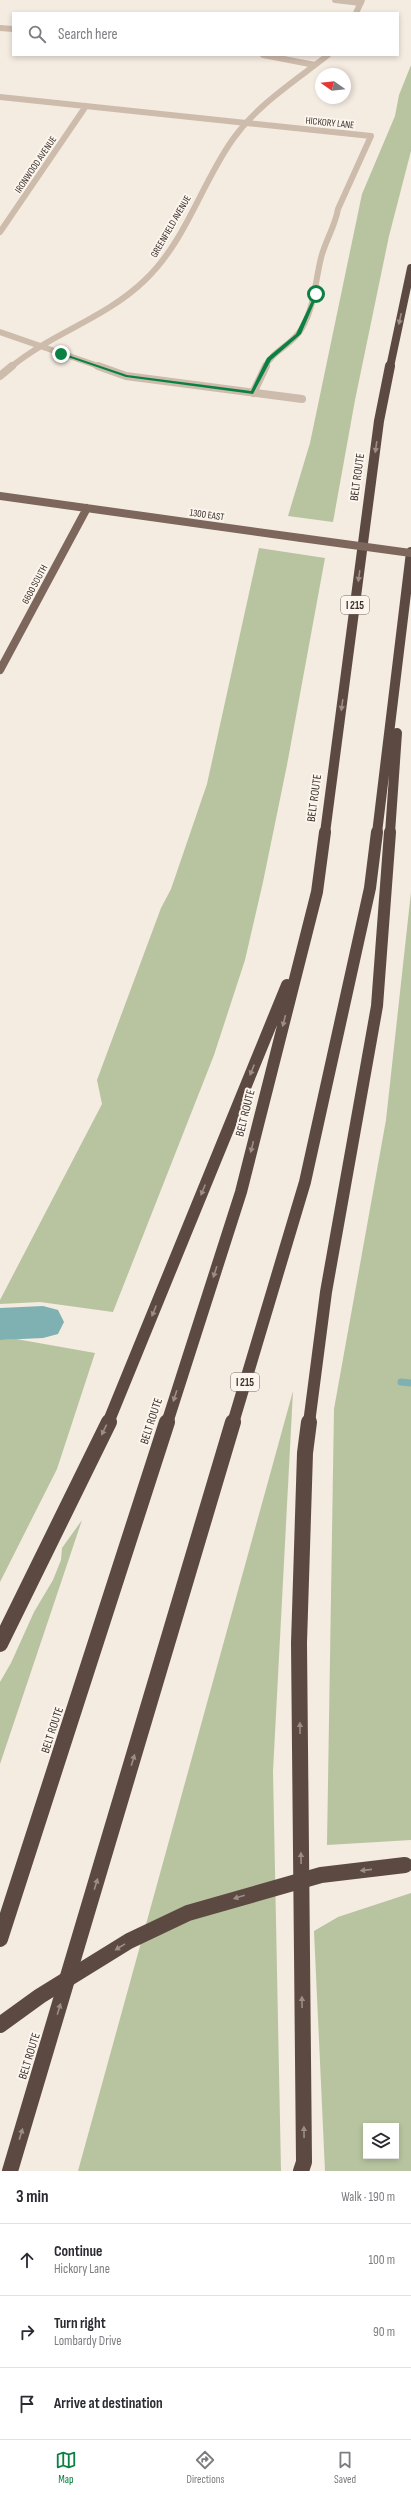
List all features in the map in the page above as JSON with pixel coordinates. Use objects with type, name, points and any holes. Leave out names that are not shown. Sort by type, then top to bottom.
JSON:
[{"type":"highway","name":"BELT ROUTE","points":[[0,1939],[240,1192],[317,892],[379,421],[411,268]]},
{"type":"highway","name":"BELT ROUTE","points":[[10,2171],[305,1182],[370,888],[411,553]]},
{"type":"highway","points":[[302,2171],[304,2162],[299,1643],[305,1453],[326,1292],[377,1006],[408,577]]},
{"type":"highway","points":[[0,1644],[111,1417],[304,943]]},
{"type":"highway","points":[[0,2025],[40,1996],[129,1941],[188,1913],[322,1875],[408,1865]]},
{"type":"main road","name":"1300 EAST","points":[[0,496],[411,553]]},
{"type":"main road","name":"6600 SOUTH","points":[[0,670],[87,508]]},
{"type":"street","points":[[335,0],[361,1],[356,12]]},
{"type":"street","points":[[0,28],[12,29]]},
{"type":"street","points":[[268,56],[315,65]]},
{"type":"street","name":"GREENFIELD AVENUE","points":[[0,376],[43,348],[110,308],[135,290],[154,272],[167,255],[226,149],[245,123],[274,96],[327,56]]},
{"type":"street","name":"HICKORY LANE","points":[[0,97],[371,136],[338,210],[336,222],[322,251],[315,297],[302,329],[293,340],[269,359],[253,393]]},
{"type":"street","name":"IRONWOOD AVENUE","points":[[0,232],[86,106]]},
{"type":"street","points":[[0,332],[126,376],[302,399]]},
{"type":"green space","points":[[411,65],[411,151],[389,236],[355,400],[333,522],[288,516],[310,443],[362,194],[395,116],[399,95]]},
{"type":"green space","points":[[259,548],[325,558],[287,765],[263,882],[245,960],[214,1055],[113,1312],[40,1302],[0,1304],[0,1300],[102,1104],[97,1080],[161,908],[171,889],[207,784]]},
{"type":"green space","points":[[411,892],[411,1840],[327,1845],[334,1409],[386,1120]]},
{"type":"green space","points":[[16,1339],[95,1353],[57,1469],[0,1582],[0,1340]]},
{"type":"green space","points":[[293,1391],[273,1771],[281,2171],[78,2171]]},
{"type":"green space","points":[[82,1520],[0,1764],[0,1682],[11,1663],[34,1612],[53,1580],[61,1560],[62,1548]]},
{"type":"green space","points":[[411,1893],[411,2171],[325,2171],[314,1931],[338,1917]]},
{"type":"waterway","points":[[0,1324],[43,1322]]},
{"type":"waterway","points":[[401,1382],[411,1383]]},
{"type":"route","points":[[61,354],[126,376],[253,393],[269,359],[293,340],[302,329],[316,294]]}]
